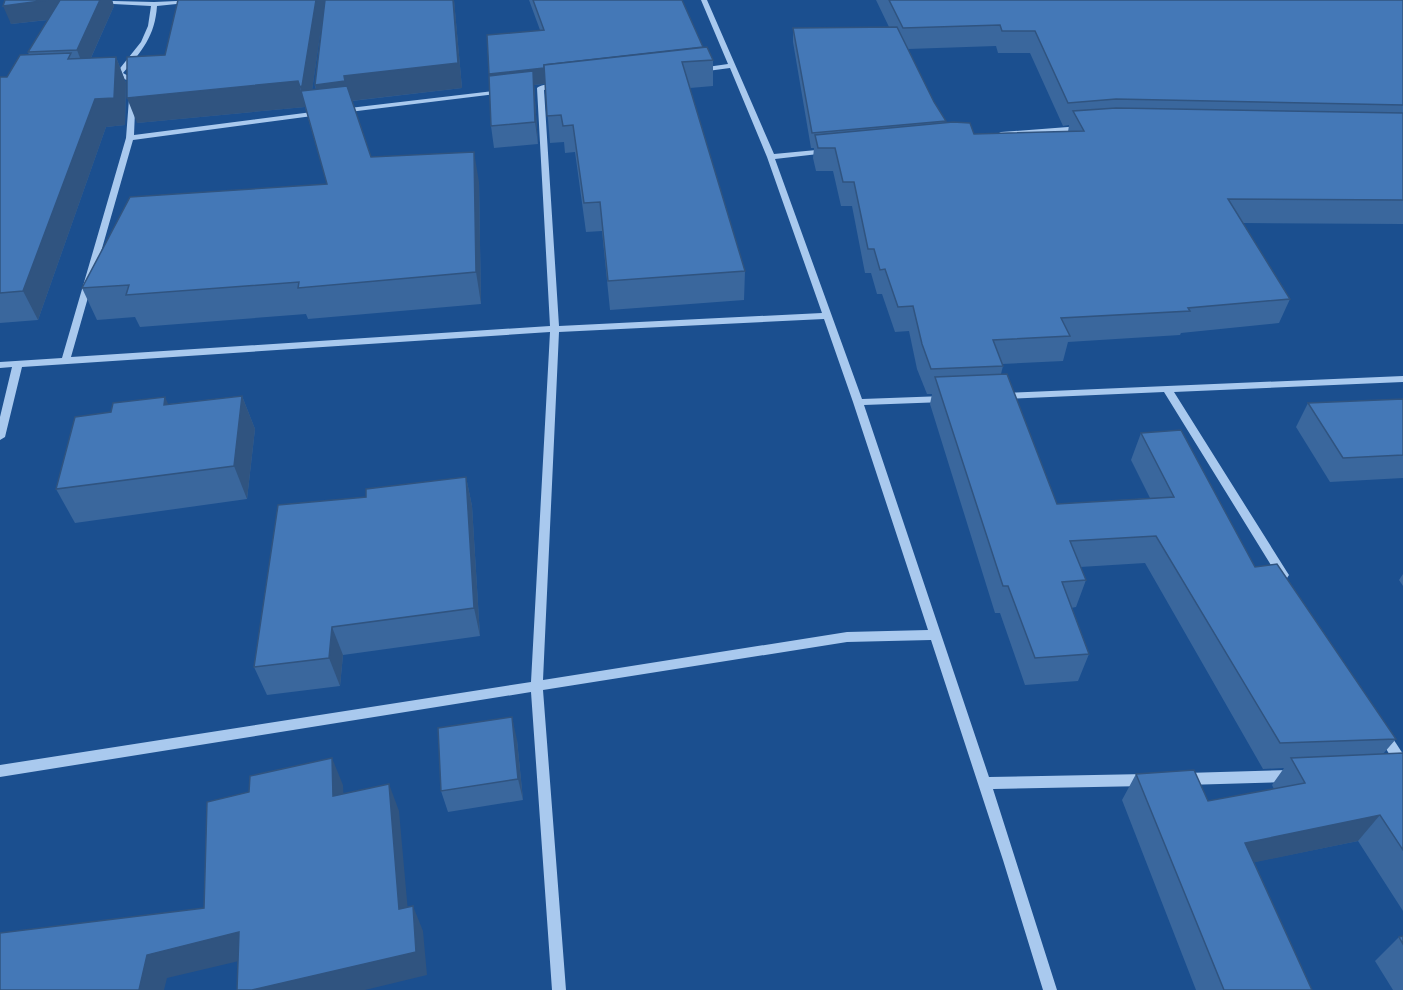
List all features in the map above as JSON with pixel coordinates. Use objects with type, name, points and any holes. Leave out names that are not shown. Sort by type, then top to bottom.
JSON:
[{"type":"street","points":[[76,0],[154,4],[196,0]]},
{"type":"street","points":[[704,0],[771,157],[858,402],[985,783],[1050,990]]},
{"type":"street","points":[[119,74],[141,46],[154,24],[154,4]]},
{"type":"street","points":[[687,71],[732,66]]},
{"type":"street","points":[[66,360],[130,138],[132,86],[130,79],[119,74],[107,74]]},
{"type":"street","points":[[528,90],[574,84]]},
{"type":"street","points":[[540,88],[555,329],[537,687],[559,990]]},
{"type":"street","points":[[130,138],[516,91]]},
{"type":"street","points":[[315,114],[317,102]]},
{"type":"street","points":[[993,135],[1092,127]]},
{"type":"street","points":[[771,157],[841,150]]},
{"type":"street","points":[[0,365],[555,329],[827,316]]},
{"type":"street","points":[[0,437],[18,363]]},
{"type":"street","points":[[989,397],[1403,379]]},
{"type":"street","points":[[1167,389],[1291,587]]},
{"type":"street","points":[[858,402],[953,398]]},
{"type":"street","points":[[0,771],[847,637],[936,635]]},
{"type":"street","points":[[1378,726],[1400,769]]},
{"type":"street","points":[[985,783],[1306,776]]},
{"type":"building","points":[[5,0],[48,0],[3,6]]},
{"type":"building","points":[[60,0],[100,0],[77,50],[28,52]]},
{"type":"building","points":[[178,0],[316,0],[302,86],[300,87],[298,81],[127,98],[127,57],[165,55]]},
{"type":"building","points":[[325,0],[453,0],[458,63],[344,76],[345,81],[315,85]]},
{"type":"building","points":[[533,0],[682,0],[703,47],[544,65],[544,68],[489,74],[487,35],[544,30]]},
{"type":"building","points":[[889,0],[1403,0],[1403,105],[1116,99],[1068,103],[1035,31],[1002,31],[1000,25],[903,28]]},
{"type":"building","points":[[897,27],[934,102],[946,121],[812,133],[793,28]]},
{"type":"building","points":[[707,47],[713,60],[682,62],[745,271],[608,281],[600,202],[584,203],[573,125],[563,126],[561,115],[547,116],[544,65]]},
{"type":"building","points":[[71,53],[68,59],[116,57],[114,98],[95,99],[23,291],[0,293],[0,77],[7,77],[20,55]]},
{"type":"building","points":[[533,71],[535,122],[491,126],[489,76]]},
{"type":"building","points":[[347,86],[371,157],[474,152],[476,272],[298,288],[299,282],[126,295],[129,285],[82,288],[130,197],[327,184],[301,91]]},
{"type":"building","points":[[1116,108],[1403,113],[1403,200],[1228,199],[1290,299],[1188,308],[1190,311],[1061,318],[1070,336],[993,340],[1003,366],[931,369],[913,306],[898,307],[885,269],[880,270],[874,249],[868,249],[854,182],[843,182],[835,148],[818,148],[815,135],[953,122],[970,123],[974,134],[1084,131],[1073,111]]},
{"type":"building","points":[[1007,374],[1057,504],[1174,497],[1141,433],[1181,430],[1255,567],[1277,564],[1396,739],[1280,743],[1156,536],[1070,541],[1086,580],[1062,582],[1089,654],[1035,658],[1008,586],[1003,586],[935,377]]},
{"type":"building","points":[[242,396],[234,466],[56,489],[75,417],[111,412],[113,403],[165,397],[164,405]]},
{"type":"building","points":[[1403,399],[1403,455],[1343,458],[1308,403]]},
{"type":"building","points":[[466,477],[474,608],[332,627],[329,658],[254,667],[278,505],[366,497],[366,489]]},
{"type":"building","points":[[512,717],[518,779],[441,791],[438,728]]},
{"type":"building","points":[[1403,753],[1403,850],[1380,815],[1245,843],[1312,990],[1224,990],[1136,774],[1194,770],[1208,801],[1305,783],[1291,758]]},
{"type":"building","points":[[332,758],[333,796],[389,784],[399,909],[413,906],[416,952],[252,990],[237,990],[239,932],[147,955],[139,990],[0,990],[0,933],[204,908],[207,802],[249,792],[250,776]]}]
